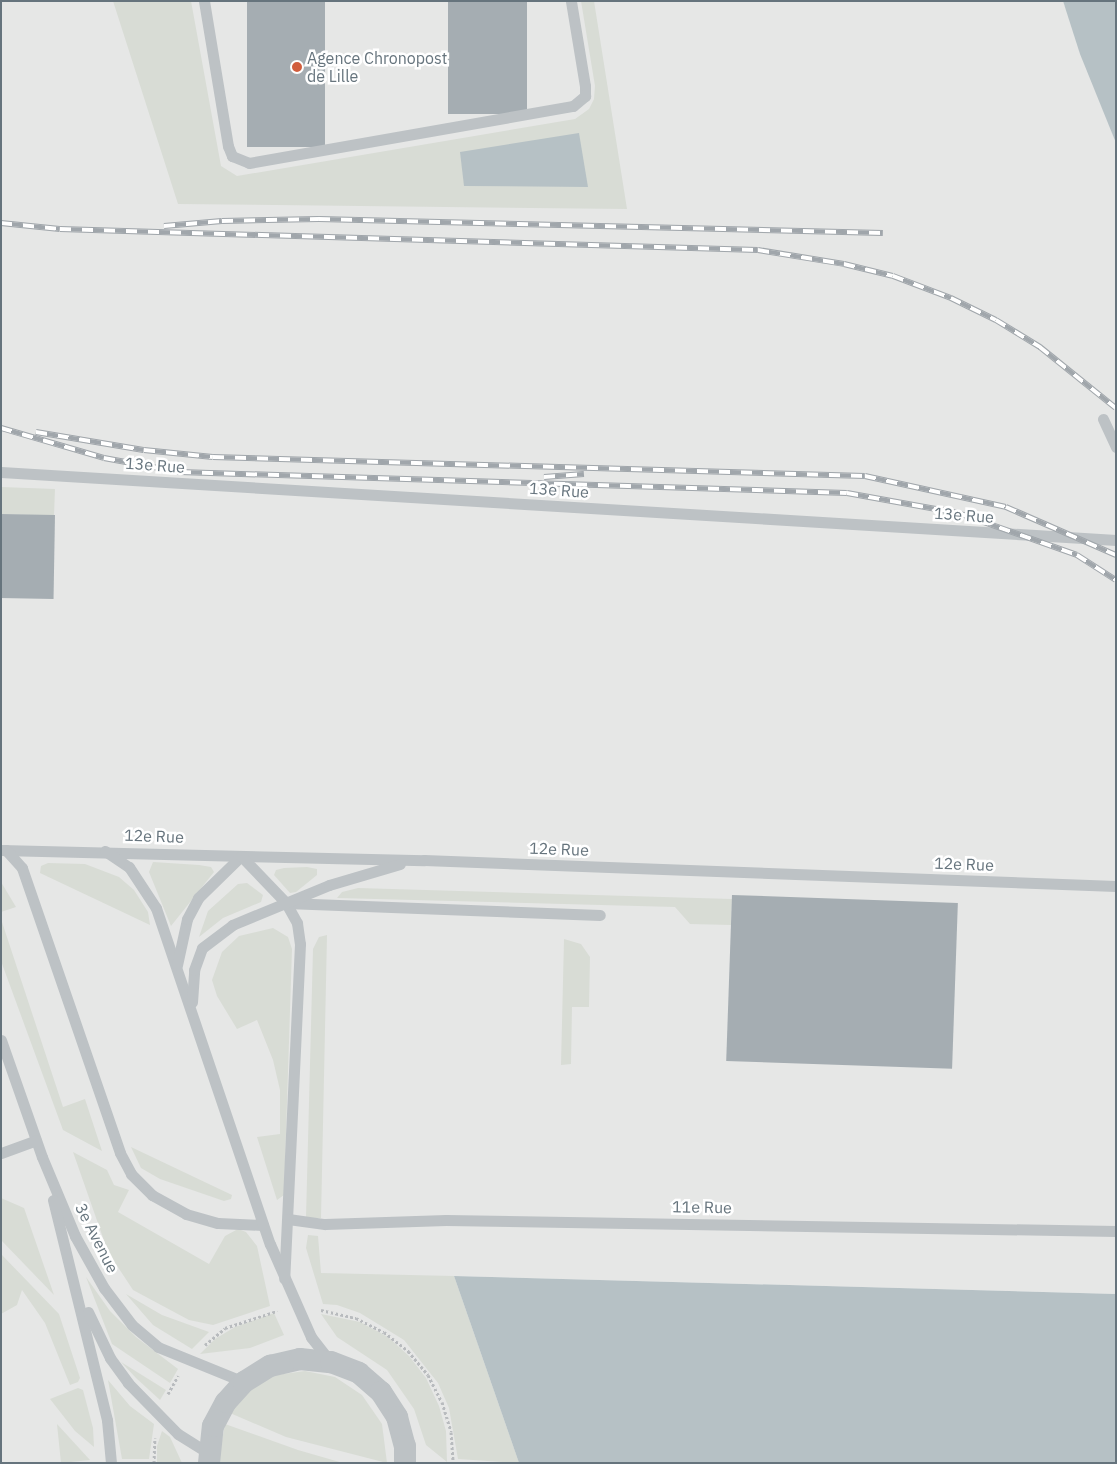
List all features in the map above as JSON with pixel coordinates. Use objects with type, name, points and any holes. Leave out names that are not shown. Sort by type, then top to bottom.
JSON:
[{"type":"street","points":[[209,1458],[214,1426],[226,1402],[244,1382],[270,1366],[300,1359],[331,1362],[358,1373],[381,1392],[397,1417],[405,1446],[405,1463]]},
{"type":"lane","points":[[204,1],[228,146],[232,156],[249,163],[574,106],[585,96],[585,86],[571,1]]},
{"type":"lane","points":[[1103,419],[1116,447]]},
{"type":"lane","name":"13e Rue","points":[[1,472],[1116,540]]},
{"type":"lane","points":[[4,850],[22,868],[120,1153],[131,1174],[152,1195],[186,1214],[218,1223],[263,1225]]},
{"type":"lane","name":"12e Rue","points":[[4,850],[424,860],[1116,886]]},
{"type":"lane","points":[[105,851],[129,867],[143,884],[156,908],[177,965],[263,1225],[284,1280],[310,1337],[331,1362]]},
{"type":"lane","points":[[177,965],[187,919],[198,898],[241,856],[286,903],[297,923],[300,944],[284,1280]]},
{"type":"lane","points":[[192,1011],[194,970],[202,948],[232,925],[377,869],[424,860]]},
{"type":"lane","points":[[286,903],[600,915]]},
{"type":"lane","name":"3e Avenue","points":[[1,1040],[42,1157],[75,1236],[104,1288],[132,1325],[158,1347],[244,1382]]},
{"type":"lane","points":[[1,1153],[36,1140]]},
{"type":"lane","points":[[42,1157],[71,1264],[107,1420],[111,1463]]},
{"type":"lane","name":"11e Rue","points":[[288,1219],[325,1224],[446,1220],[1116,1231]]},
{"type":"lane","points":[[71,1264],[92,1323],[128,1383],[178,1434],[209,1458]]},
{"type":"shaded area","points":[[1,1],[1063,1],[1116,143],[1116,1294],[454,1276],[519,1463],[1,1463]]},
{"type":"shaded area","points":[[113,1],[191,1],[221,166],[237,176],[575,119],[589,109],[594,99],[595,86],[581,1],[594,1],[627,209],[178,204]]},
{"type":"shaded area","points":[[1063,1],[1116,1],[1116,143],[1080,54]]},
{"type":"shaded area","points":[[579,133],[588,187],[464,186],[460,152]]},
{"type":"shaded area","points":[[1,487],[55,489],[54,516],[1,514]]},
{"type":"shaded area","points":[[153,862],[199,865],[211,867],[214,872],[171,926],[149,872]]},
{"type":"shaded area","points":[[48,863],[85,864],[119,877],[134,890],[148,912],[150,925],[40,873],[41,866]]},
{"type":"shaded area","points":[[307,867],[317,869],[317,875],[296,892],[290,893],[274,875],[276,870],[284,868]]},
{"type":"shaded area","points":[[1,882],[16,907],[1,912]]},
{"type":"shaded area","points":[[247,883],[263,895],[261,902],[223,918],[199,937],[208,911],[238,884]]},
{"type":"shaded area","points":[[358,888],[732,899],[731,925],[690,924],[675,907],[337,898],[342,892]]},
{"type":"shaded area","points":[[1,919],[63,1107],[85,1099],[102,1151],[63,1130],[1,961]]},
{"type":"shaded area","points":[[273,928],[288,937],[292,949],[284,1195],[277,1200],[257,1137],[280,1134],[280,1090],[273,1060],[257,1020],[237,1029],[217,996],[212,980],[222,952],[239,936]]},
{"type":"shaded area","points":[[327,935],[321,1218],[306,1218],[313,949],[319,937]]},
{"type":"shaded area","points":[[564,939],[581,944],[590,957],[589,1007],[572,1007],[571,1064],[561,1065]]},
{"type":"shaded area","points":[[131,1147],[232,1195],[231,1199],[224,1201],[160,1179],[141,1168]]},
{"type":"shaded area","points":[[73,1152],[107,1170],[114,1185],[129,1190],[118,1212],[209,1264],[225,1236],[238,1229],[246,1232],[257,1246],[270,1306],[213,1325],[189,1320],[133,1290],[108,1252]]},
{"type":"shaded area","points":[[1,1198],[24,1208],[54,1295],[1,1240]]},
{"type":"shaded area","points":[[308,1235],[318,1236],[321,1273],[454,1276],[519,1463],[458,1459],[449,1408],[438,1383],[404,1340],[360,1313],[337,1305],[323,1304],[306,1248]]},
{"type":"shaded area","points":[[1,1254],[59,1314],[80,1378],[78,1382],[70,1385],[45,1323],[22,1290],[17,1305],[1,1314]]},
{"type":"shaded area","points":[[454,1276],[1116,1294],[1116,1463],[519,1463]]},
{"type":"shaded area","points":[[86,1277],[110,1311],[136,1337],[178,1369],[170,1383],[112,1344]]},
{"type":"shaded area","points":[[126,1294],[162,1315],[209,1332],[192,1349],[153,1325]]},
{"type":"shaded area","points":[[274,1313],[284,1335],[250,1348],[200,1354],[215,1339],[235,1327]]},
{"type":"shaded area","points":[[321,1314],[360,1322],[388,1337],[409,1356],[426,1378],[439,1406],[446,1431],[447,1462],[426,1445],[414,1409],[387,1370],[337,1337]]},
{"type":"shaded area","points":[[121,1362],[166,1390],[160,1400],[136,1378]]},
{"type":"shaded area","points":[[305,1371],[335,1377],[362,1395],[382,1424],[387,1463],[286,1437],[230,1413],[252,1388],[276,1375]]},
{"type":"shaded area","points":[[108,1380],[130,1406],[154,1424],[149,1459],[122,1459]]},
{"type":"shaded area","points":[[78,1388],[83,1390],[93,1428],[94,1447],[75,1431],[50,1399]]},
{"type":"shaded area","points":[[57,1424],[90,1460],[61,1463]]},
{"type":"shaded area","points":[[225,1424],[298,1450],[343,1463],[218,1463]]},
{"type":"shaded area","points":[[162,1431],[170,1437],[182,1463],[157,1463],[157,1446]]},
{"type":"building","name":"Agence Chronopost de Lille","points":[[247,1],[325,1],[325,147],[247,147]]},
{"type":"building","name":"Agence Chronopost de Lille","points":[[448,1],[527,1],[527,114],[448,114]]},
{"type":"building","points":[[1,514],[55,515],[54,599],[1,598]]},
{"type":"building","points":[[732,895],[958,903],[952,1069],[726,1061]]},
{"type":"railway","points":[[164,226],[222,221],[319,219],[883,233]]},
{"type":"railway","points":[[1,223],[60,229],[758,250],[844,264],[893,276],[951,298],[996,320],[1040,347],[1116,408]]},
{"type":"railway","points":[[1,428],[104,458],[180,472],[847,493],[958,513],[1077,555],[1116,580]]},
{"type":"railway","points":[[36,432],[144,450],[213,457],[865,476],[1006,507],[1116,555]]},
{"type":"railway","points":[[544,477],[584,474]]},
{"type":"place","name":"Agence Chronopost de Lille","points":[[297,67]]}]
